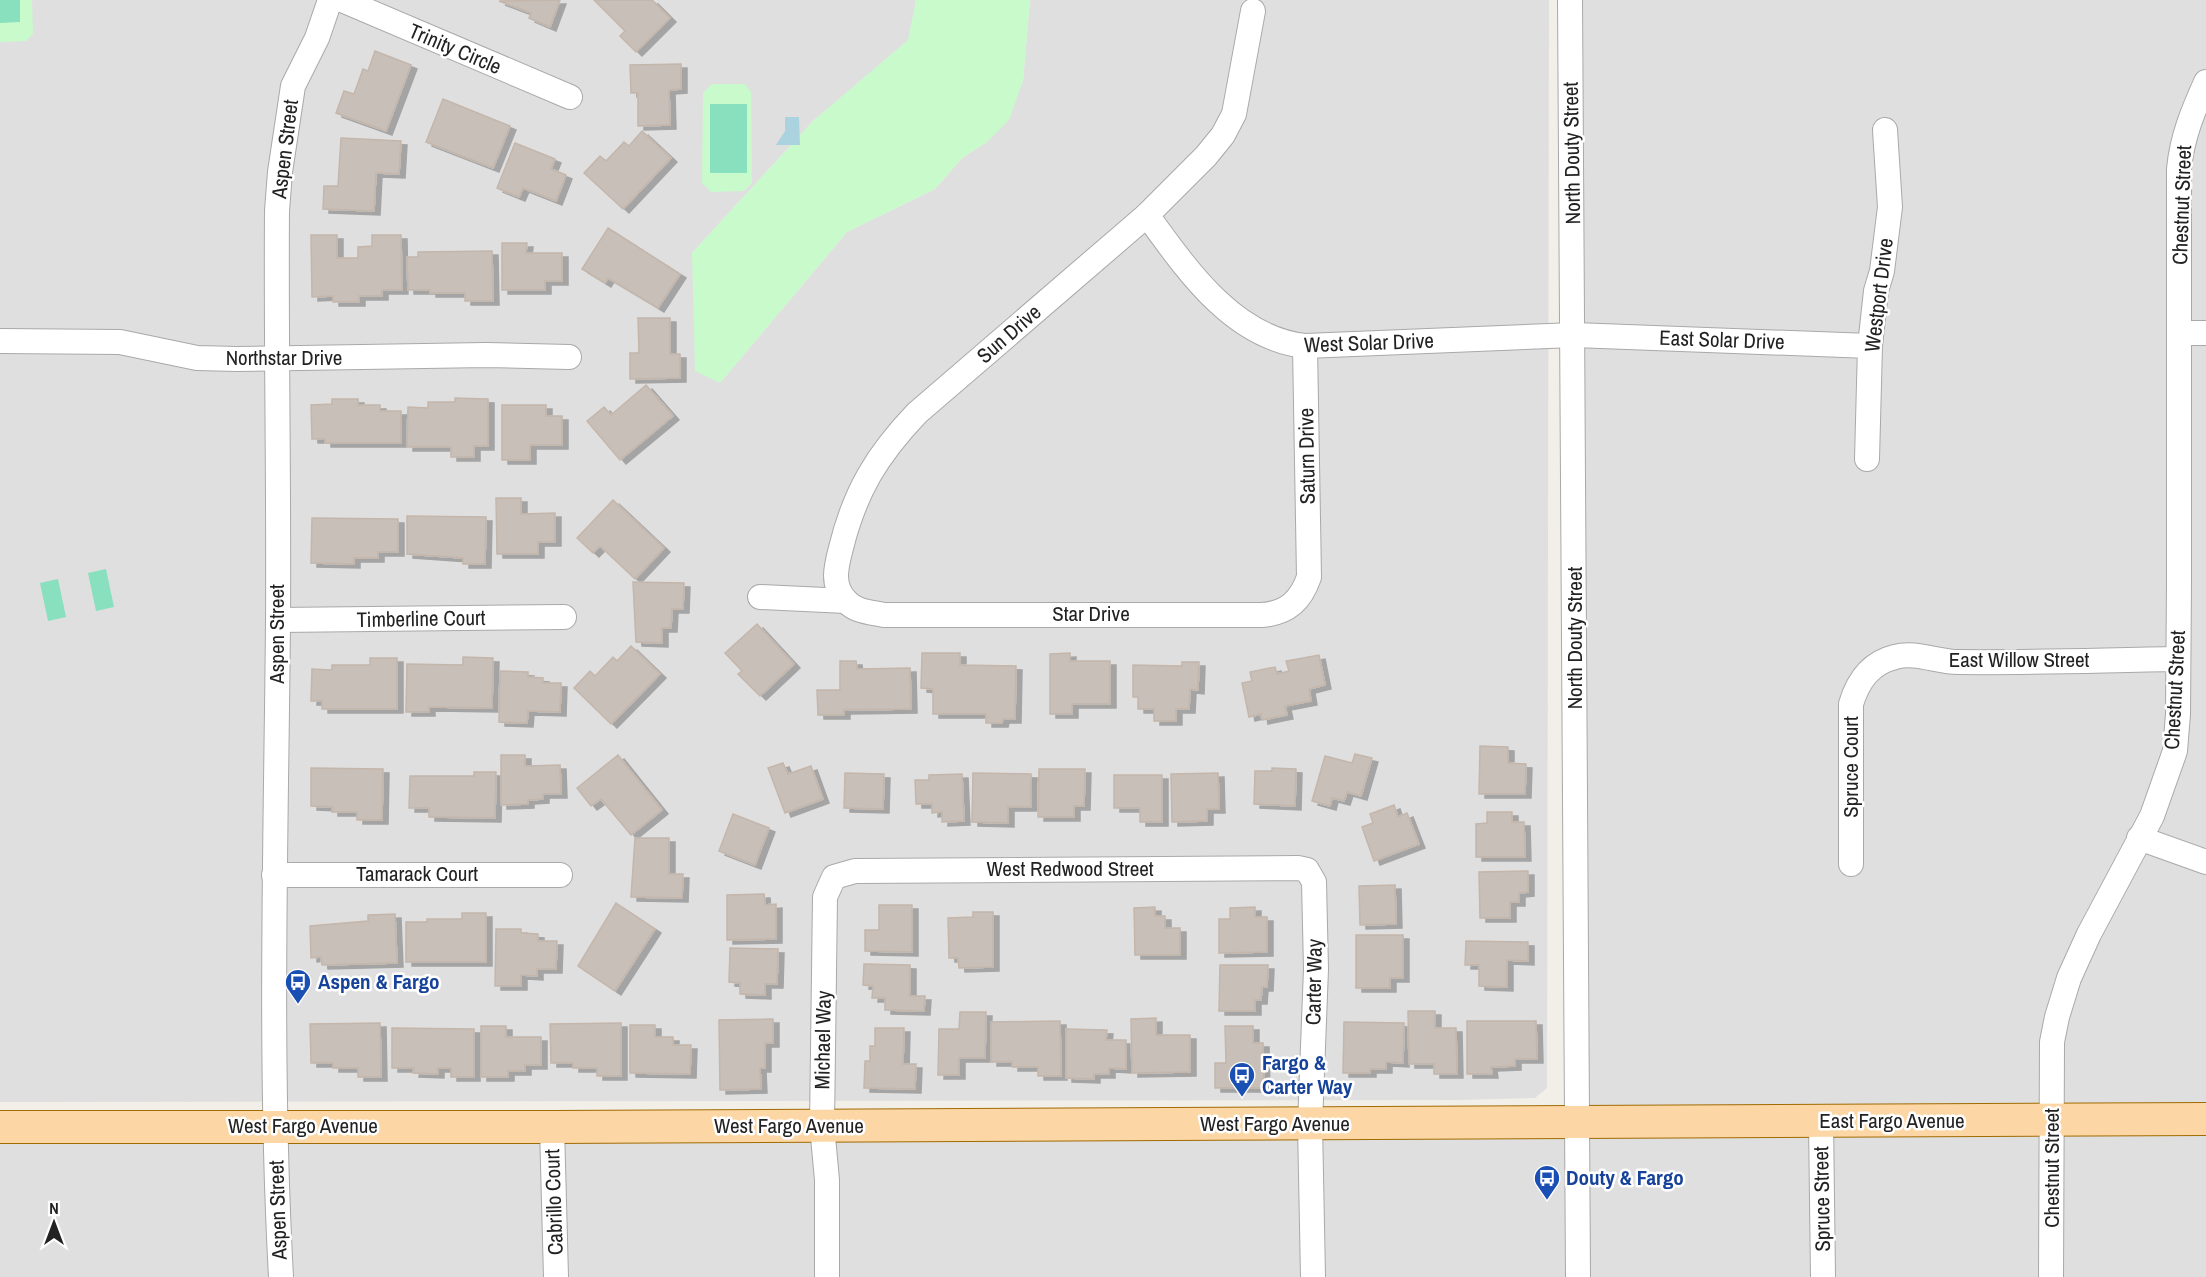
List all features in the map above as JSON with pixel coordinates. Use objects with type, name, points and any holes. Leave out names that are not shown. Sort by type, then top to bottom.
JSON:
[{"type":"main road","name":"East Fargo Avenue","points":[[1578,1123],[2206,1119]]},
{"type":"main road","name":"West Fargo Avenue","points":[[0,1127],[1578,1123]]},
{"type":"street","name":"Aspen Street","points":[[280,1277],[275,1126],[274,875],[278,620],[277,211],[293,86],[317,38],[330,0]]},
{"type":"street","name":"Trinity Circle","points":[[342,0],[570,97]]},
{"type":"street","name":"North Douty Street","points":[[1570,0],[1574,335],[1578,1277]]},
{"type":"street","name":"Sun Drive","points":[[846,601],[836,584],[835,571],[850,510],[892,440],[917,413],[1147,215],[1206,156],[1223,135],[1234,114],[1253,11]]},
{"type":"street","name":"Chestnut Street","points":[[2051,1277],[2052,1042],[2056,1017],[2069,978],[2089,934],[2152,816],[2175,751],[2178,714],[2179,169],[2182,145],[2191,115],[2206,82]]},
{"type":"street","name":"Westport Drive","points":[[1867,459],[1870,346],[1876,291],[1882,271],[1890,207],[1886,130]]},
{"type":"street","name":"West Solar Drive","points":[[1147,215],[1188,269],[1233,316],[1274,340],[1305,346],[1574,335]]},
{"type":"street","points":[[2179,333],[2206,333]]},
{"type":"street","name":"East Solar Drive","points":[[1574,335],[1870,346]]},
{"type":"street","name":"Northstar Drive","points":[[0,341],[120,342],[197,358],[569,357]]},
{"type":"street","name":"Saturn Drive","points":[[1305,346],[1308,565]]},
{"type":"street","name":"Star Drive","points":[[846,601],[861,611],[884,615],[1272,615],[1287,609],[1300,598],[1309,577],[1308,565]]},
{"type":"street","points":[[760,597],[846,601]]},
{"type":"street","name":"Timberline Court","points":[[278,620],[564,617]]},
{"type":"street","name":"East Willow Street","points":[[1865,674],[1879,663],[1903,656],[1956,662],[2178,659]]},
{"type":"street","name":"Spruce Court","points":[[1851,864],[1851,704],[1856,688],[1865,674]]},
{"type":"street","points":[[2139,838],[2206,862]]},
{"type":"street","name":"West Redwood Street","points":[[834,877],[855,871],[1298,868],[1307,870]]},
{"type":"street","name":"Carter Way","points":[[1307,870],[1314,882],[1316,969],[1310,1124],[1313,1277]]},
{"type":"street","name":"Tamarack Court","points":[[274,875],[560,875]]},
{"type":"street","name":"Michael Way","points":[[827,1277],[826,1180],[822,1125],[825,897],[834,877]]},
{"type":"street","name":"Spruce Street","points":[[1821,1121],[1823,1277]]},
{"type":"street","name":"Cabrillo Court","points":[[552,1127],[556,1277]]},
{"type":"shaded area","points":[[0,0],[916,0],[909,40],[813,121],[692,253],[720,383],[847,232],[935,189],[962,158],[987,142],[1023,81],[1030,0],[1549,0],[1547,1088],[1535,1098],[1460,1100],[0,1102]]},
{"type":"shaded area","points":[[1570,0],[2206,0],[2206,1277],[0,1277],[0,1127],[1577,1123]]},
{"type":"green space","points":[[0,0],[32,0],[33,34],[26,41],[0,42]]},
{"type":"green space","points":[[0,0],[20,0],[20,22],[0,23]]},
{"type":"green space","points":[[916,0],[1030,0],[1023,81],[1009,120],[987,142],[962,158],[935,189],[847,232],[720,383],[695,371],[692,253],[813,121],[908,40]]},
{"type":"green space","points":[[712,84],[745,84],[751,92],[752,183],[744,191],[711,192],[702,183],[703,93]]},
{"type":"green space","points":[[710,104],[747,104],[747,173],[710,173]]},
{"type":"green space","points":[[106,569],[114,607],[96,611],[88,573]]},
{"type":"green space","points":[[58,579],[66,617],[48,621],[40,583]]},
{"type":"water","points":[[785,117],[799,117],[800,145],[776,145],[785,131]]},
{"type":"building","points":[[560,0],[550,27],[529,18],[531,13],[499,1]]},
{"type":"building","points":[[594,0],[652,0],[670,18],[636,52],[620,36],[625,31]]},
{"type":"building","points":[[375,51],[411,65],[386,131],[336,113],[344,91],[354,94],[363,69],[368,71]]},
{"type":"building","points":[[681,64],[681,89],[669,90],[670,125],[638,126],[638,93],[631,93],[630,65]]},
{"type":"building","points":[[443,99],[510,126],[493,168],[426,142]]},
{"type":"building","points":[[642,131],[671,158],[623,209],[584,173],[600,156],[606,161],[624,142],[629,146]]},
{"type":"building","points":[[341,138],[401,141],[399,174],[376,173],[374,211],[323,209],[324,186],[338,186]]},
{"type":"building","points":[[515,143],[555,159],[551,169],[566,175],[556,201],[523,188],[519,197],[497,188]]},
{"type":"building","points":[[608,228],[680,274],[658,308],[608,278],[605,283],[582,269]]},
{"type":"building","points":[[311,235],[337,235],[337,258],[358,258],[358,247],[372,246],[372,235],[401,235],[402,290],[382,290],[382,296],[359,296],[359,302],[333,302],[333,296],[312,297]]},
{"type":"building","points":[[502,243],[527,243],[526,253],[562,253],[562,281],[545,281],[545,290],[502,290]]},
{"type":"building","points":[[492,251],[493,301],[465,301],[465,293],[430,293],[430,290],[408,290],[407,257],[418,257],[418,252]]},
{"type":"building","points":[[638,318],[670,318],[670,354],[680,354],[680,378],[630,379],[630,353],[639,353]]},
{"type":"building","points":[[646,385],[673,416],[620,460],[587,421],[604,407],[611,415]]},
{"type":"building","points":[[455,398],[488,399],[488,446],[474,446],[474,457],[451,457],[451,447],[407,447],[408,407],[428,408],[428,402],[455,402]]},
{"type":"building","points":[[332,399],[358,399],[358,405],[380,405],[380,411],[401,411],[401,443],[325,443],[325,439],[312,439],[311,405],[332,404]]},
{"type":"building","points":[[502,405],[546,405],[546,416],[562,416],[562,445],[530,445],[530,460],[502,460]]},
{"type":"building","points":[[496,498],[521,498],[521,514],[555,513],[555,542],[538,542],[538,554],[497,554]]},
{"type":"building","points":[[613,500],[664,548],[635,579],[600,546],[593,553],[577,538]]},
{"type":"building","points":[[407,516],[486,517],[485,564],[463,564],[463,558],[407,554]]},
{"type":"building","points":[[312,518],[398,519],[398,552],[378,552],[378,558],[354,558],[354,564],[311,563]]},
{"type":"building","points":[[633,582],[684,583],[683,609],[672,609],[671,628],[662,628],[662,643],[636,642]]},
{"type":"building","points":[[757,624],[794,664],[760,696],[738,674],[742,671],[725,653]]},
{"type":"building","points":[[631,646],[660,674],[611,724],[574,688],[590,671],[595,676],[613,657],[617,661]]},
{"type":"building","points":[[922,653],[960,653],[960,665],[1016,666],[1015,719],[1003,719],[1002,723],[986,723],[986,714],[933,714],[933,689],[921,688]]},
{"type":"building","points":[[1070,653],[1070,661],[1110,661],[1110,704],[1072,704],[1072,714],[1050,714],[1050,654]]},
{"type":"building","points":[[1319,655],[1325,685],[1309,689],[1311,701],[1285,706],[1287,715],[1262,720],[1261,714],[1249,717],[1242,683],[1252,681],[1250,672],[1275,667],[1277,674],[1289,671],[1286,661]]},
{"type":"building","points":[[463,657],[493,658],[492,708],[429,707],[429,712],[406,712],[407,664],[463,665]]},
{"type":"building","points":[[370,658],[397,658],[397,709],[322,709],[322,701],[311,701],[312,669],[332,670],[332,665],[370,665]]},
{"type":"building","points":[[840,661],[856,661],[857,669],[910,668],[911,709],[844,710],[844,715],[818,715],[817,690],[840,690]]},
{"type":"building","points":[[1182,662],[1199,662],[1198,690],[1190,689],[1189,709],[1176,709],[1176,721],[1154,721],[1154,709],[1138,709],[1138,697],[1133,697],[1133,665],[1182,666]]},
{"type":"building","points":[[500,671],[528,672],[528,677],[543,678],[543,683],[561,683],[560,712],[528,711],[527,723],[499,722]]},
{"type":"building","points":[[1480,746],[1508,747],[1508,763],[1526,764],[1525,794],[1479,794]]},
{"type":"building","points":[[1355,754],[1372,758],[1361,796],[1347,792],[1344,801],[1332,798],[1330,806],[1312,801],[1325,756],[1352,763]]},
{"type":"building","points":[[501,755],[525,755],[525,766],[560,765],[561,794],[543,794],[543,799],[528,800],[528,804],[501,805]]},
{"type":"building","points":[[618,755],[662,810],[631,835],[601,799],[591,806],[577,788]]},
{"type":"building","points":[[783,763],[788,774],[811,766],[823,799],[785,813],[768,768]]},
{"type":"building","points":[[311,768],[383,769],[382,820],[357,820],[357,812],[332,812],[332,807],[311,806]]},
{"type":"building","points":[[1272,768],[1296,769],[1295,806],[1254,804],[1255,771],[1272,771]]},
{"type":"building","points":[[1039,769],[1085,769],[1084,806],[1074,806],[1074,817],[1038,817]]},
{"type":"building","points":[[474,772],[496,772],[495,818],[429,817],[429,808],[409,808],[410,776],[474,776]]},
{"type":"building","points":[[845,773],[884,774],[883,809],[844,808]]},
{"type":"building","points":[[973,773],[1031,774],[1031,807],[1008,807],[1008,823],[972,822]]},
{"type":"building","points":[[1218,773],[1219,809],[1207,809],[1207,821],[1172,822],[1171,774]]},
{"type":"building","points":[[962,774],[964,821],[942,822],[942,812],[932,813],[932,804],[916,804],[915,780],[929,780],[929,775]]},
{"type":"building","points":[[1114,775],[1162,775],[1162,822],[1140,822],[1140,808],[1114,808]]},
{"type":"building","points":[[1394,805],[1398,817],[1407,813],[1419,844],[1374,861],[1362,827],[1373,823],[1370,814]]},
{"type":"building","points":[[1487,812],[1512,812],[1512,822],[1524,822],[1525,857],[1476,857],[1476,824],[1487,823]]},
{"type":"building","points":[[733,814],[769,828],[755,865],[719,851]]},
{"type":"building","points":[[635,838],[669,838],[669,874],[683,874],[682,898],[631,897]]},
{"type":"building","points":[[1528,871],[1528,892],[1519,893],[1519,902],[1510,902],[1510,918],[1480,918],[1479,872]]},
{"type":"building","points":[[1395,885],[1396,924],[1360,925],[1359,886]]},
{"type":"building","points":[[764,894],[765,905],[776,904],[776,939],[727,940],[727,895]]},
{"type":"building","points":[[616,903],[655,929],[615,991],[578,966]]},
{"type":"building","points":[[879,905],[912,905],[912,952],[865,951],[865,930],[879,930]]},
{"type":"building","points":[[1155,907],[1155,916],[1165,916],[1165,928],[1180,928],[1180,955],[1135,955],[1134,908]]},
{"type":"building","points":[[1255,907],[1255,917],[1267,917],[1267,952],[1219,953],[1219,919],[1230,919],[1230,908]]},
{"type":"building","points":[[973,912],[993,912],[993,967],[959,968],[958,958],[949,958],[948,918],[973,917]]},
{"type":"building","points":[[462,913],[486,913],[486,962],[406,962],[406,922],[427,922],[427,919],[462,919]]},
{"type":"building","points":[[395,914],[397,963],[322,965],[321,957],[311,958],[310,926],[368,921],[368,915]]},
{"type":"building","points":[[496,929],[521,929],[521,933],[538,934],[538,941],[557,941],[556,969],[537,969],[537,976],[521,975],[521,986],[495,986]]},
{"type":"building","points":[[1356,935],[1403,935],[1403,978],[1390,978],[1390,988],[1356,988]]},
{"type":"building","points":[[1466,941],[1528,942],[1528,961],[1507,960],[1507,987],[1479,986],[1479,965],[1465,965]]},
{"type":"building","points":[[730,948],[778,949],[777,984],[765,984],[765,995],[740,994],[740,983],[729,982]]},
{"type":"building","points":[[864,964],[910,965],[910,996],[925,996],[924,1011],[885,1010],[885,998],[872,998],[873,986],[863,985]]},
{"type":"building","points":[[1220,965],[1268,965],[1267,987],[1262,987],[1261,1000],[1255,1000],[1255,1011],[1219,1011]]},
{"type":"building","points":[[1408,1011],[1435,1011],[1435,1028],[1456,1028],[1457,1074],[1434,1074],[1434,1064],[1409,1064]]},
{"type":"building","points":[[960,1012],[986,1012],[985,1058],[959,1058],[959,1075],[938,1075],[939,1029],[959,1029]]},
{"type":"building","points":[[1156,1018],[1156,1035],[1190,1035],[1190,1072],[1132,1073],[1131,1019]]},
{"type":"building","points":[[773,1019],[773,1043],[765,1043],[765,1068],[760,1068],[761,1089],[720,1090],[719,1020]]},
{"type":"building","points":[[1060,1021],[1061,1076],[1038,1076],[1038,1067],[1012,1067],[1012,1062],[991,1062],[991,1022]]},
{"type":"building","points":[[1467,1021],[1536,1021],[1537,1059],[1515,1059],[1515,1066],[1491,1067],[1492,1074],[1467,1074]]},
{"type":"building","points":[[1344,1022],[1404,1023],[1403,1063],[1386,1062],[1386,1069],[1370,1069],[1370,1073],[1343,1073]]},
{"type":"building","points":[[380,1023],[381,1077],[358,1077],[358,1068],[333,1068],[333,1063],[311,1063],[310,1024]]},
{"type":"building","points":[[621,1023],[621,1076],[597,1076],[597,1068],[573,1068],[573,1063],[551,1063],[550,1024]]},
{"type":"building","points":[[630,1025],[655,1025],[655,1037],[673,1037],[673,1045],[691,1045],[690,1074],[630,1073]]},
{"type":"building","points":[[481,1026],[506,1026],[506,1037],[541,1037],[541,1065],[525,1065],[525,1071],[508,1071],[508,1077],[481,1077]]},
{"type":"building","points":[[1225,1026],[1253,1026],[1253,1043],[1263,1043],[1264,1088],[1215,1088],[1215,1063],[1226,1063]]},
{"type":"building","points":[[392,1028],[474,1029],[474,1077],[451,1077],[451,1068],[438,1068],[438,1074],[413,1073],[414,1068],[392,1068]]},
{"type":"building","points":[[875,1028],[904,1028],[903,1064],[916,1064],[915,1089],[864,1088],[865,1061],[870,1061],[870,1046],[875,1046]]},
{"type":"building","points":[[1066,1029],[1107,1030],[1106,1040],[1126,1040],[1126,1069],[1109,1068],[1109,1074],[1094,1074],[1094,1079],[1066,1078]]},
{"type":"place","name":"Aspen & Fargo","points":[[298,1005]]},
{"type":"place","name":"Fargo & Carter Way","points":[[1242,1098]]},
{"type":"place","name":"Douty & Fargo","points":[[1547,1201]]}]
